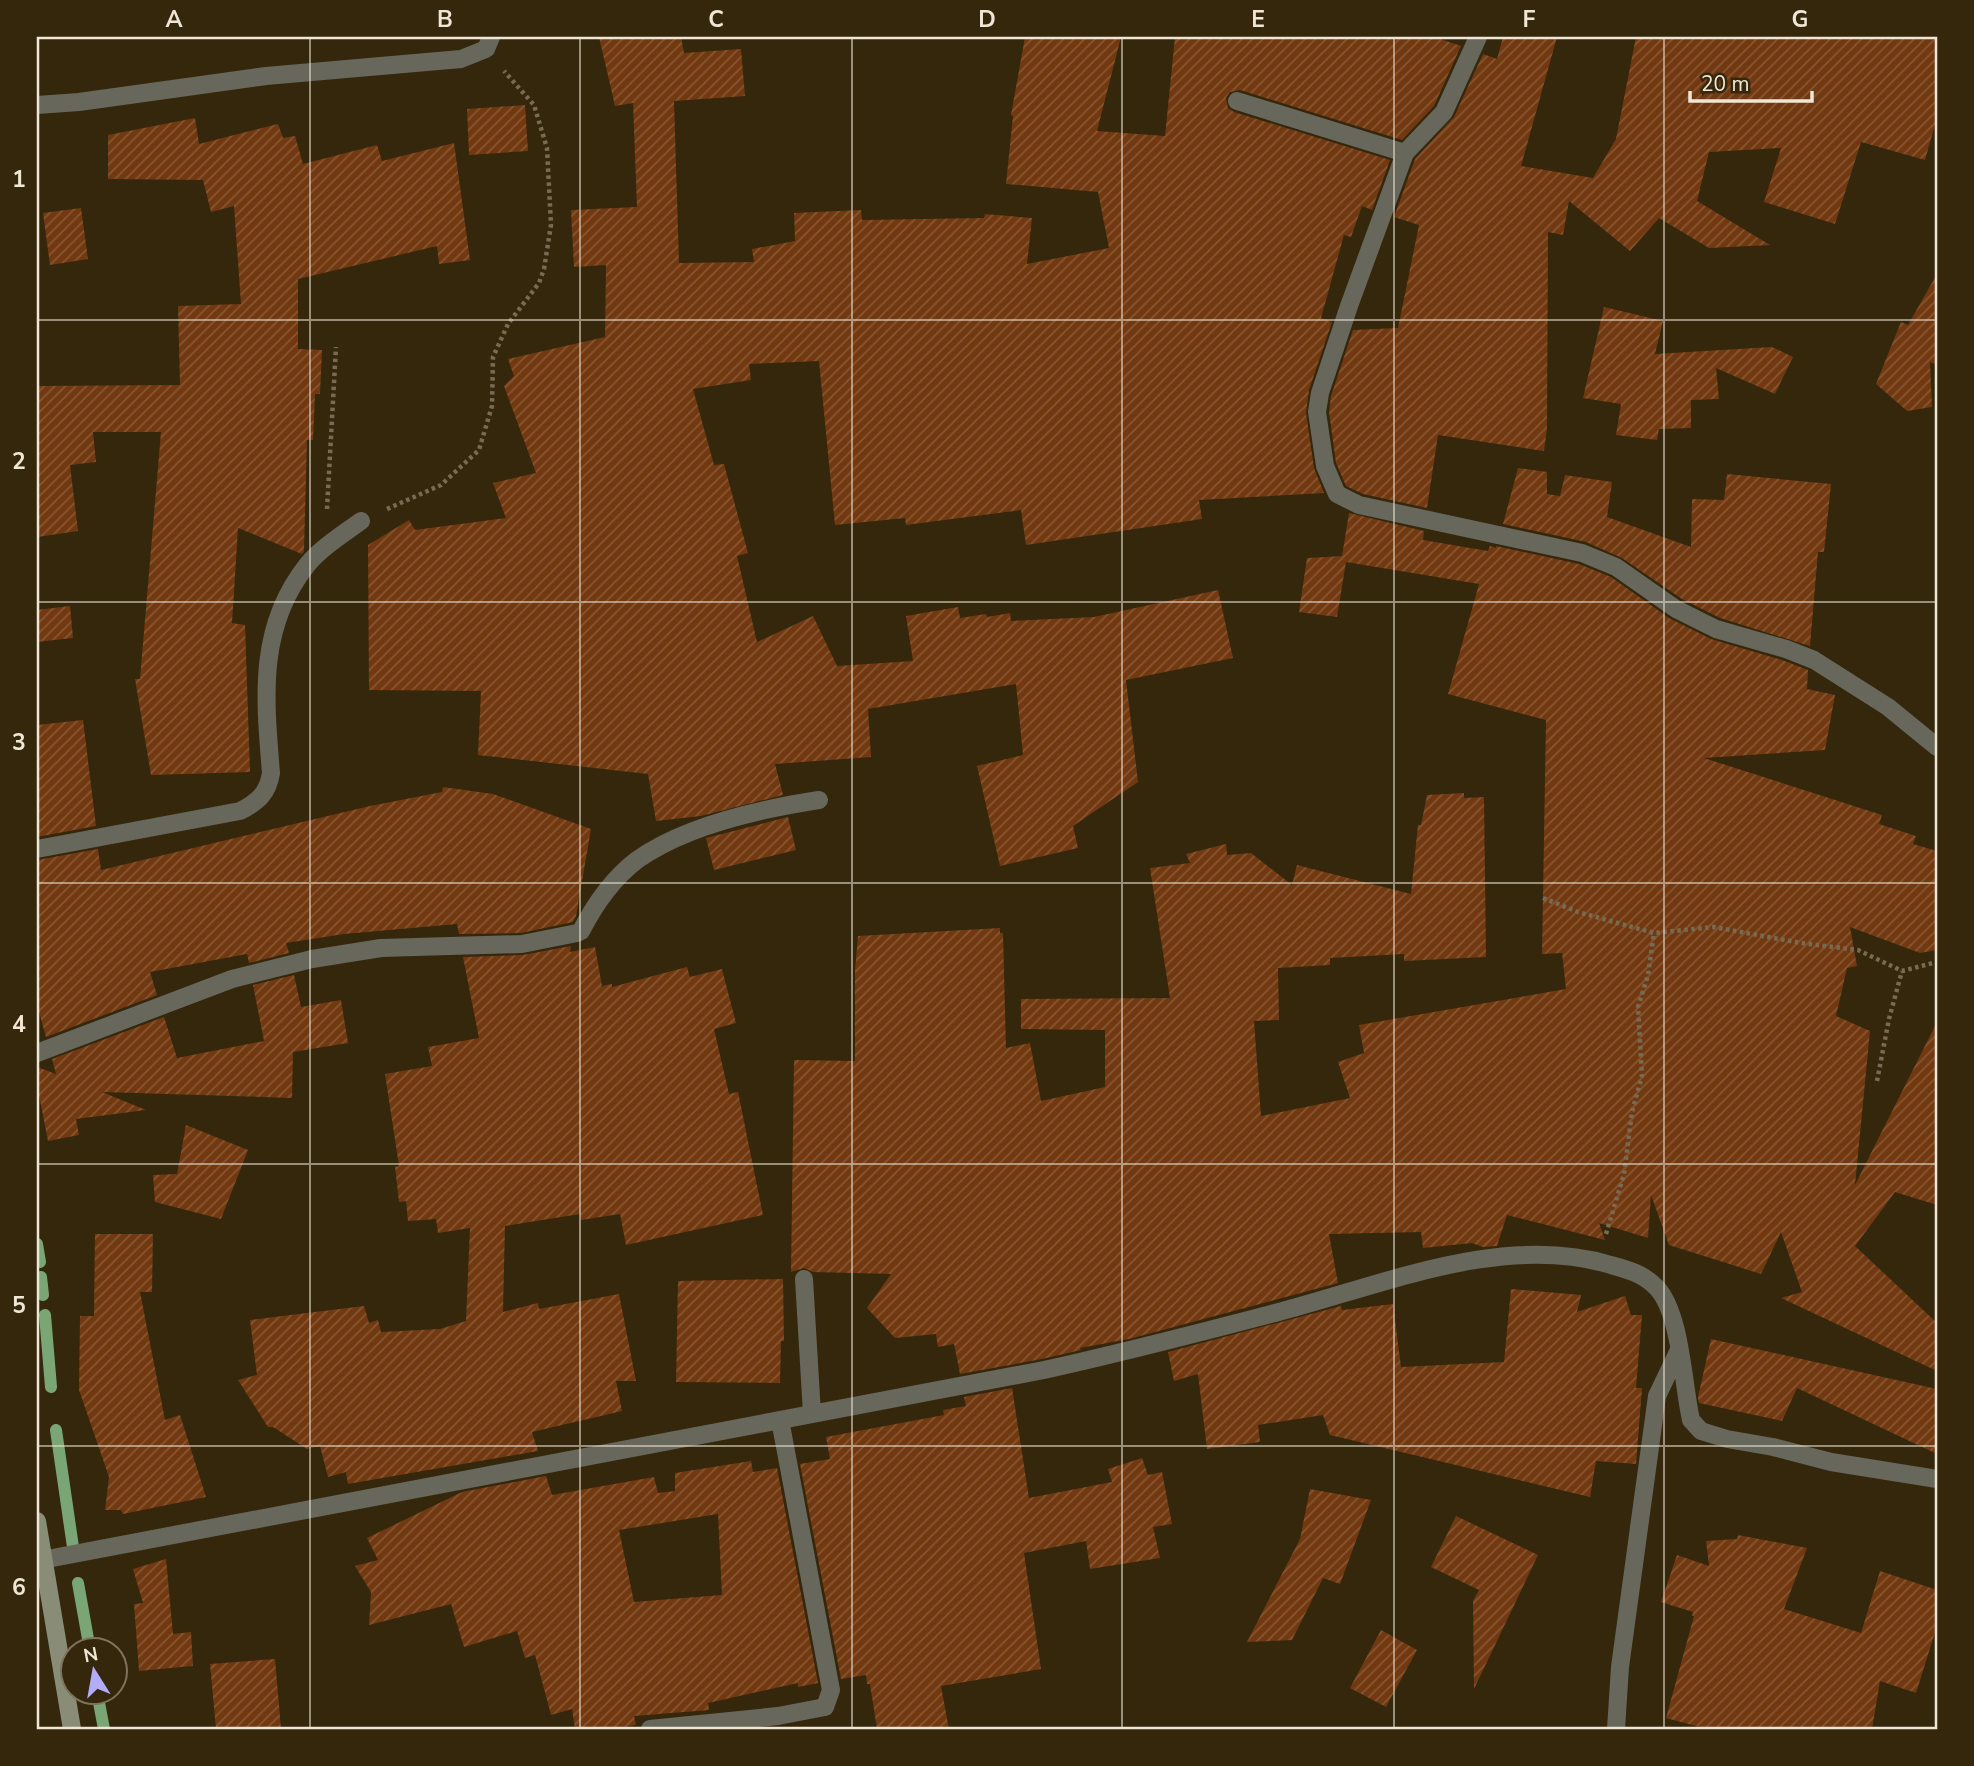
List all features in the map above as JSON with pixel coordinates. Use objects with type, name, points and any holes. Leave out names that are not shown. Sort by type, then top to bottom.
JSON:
[{"type":"main road","points":[[37,1521],[72,1729]]},
{"type":"street","points":[[1478,37],[1444,112],[1405,153],[1320,393],[1318,431],[1325,466],[1337,494],[1359,505],[1582,553],[1616,567],[1676,609],[1716,628],[1814,660],[1888,708],[1937,747]]},
{"type":"street","points":[[37,105],[79,102],[266,76],[461,59],[488,43]]},
{"type":"street","points":[[1237,101],[1405,153]]},
{"type":"street","points":[[37,849],[240,811],[257,803],[270,783],[271,773],[265,699],[267,659],[275,622],[307,564],[361,521]]},
{"type":"street","points":[[37,1053],[232,979],[286,965],[381,948],[522,944],[577,933],[581,931],[598,900],[613,883],[637,860],[664,845],[695,830],[785,805],[819,800]]},
{"type":"street","points":[[42,1560],[1044,1370],[1140,1349],[1403,1277],[1476,1260],[1556,1254],[1595,1260],[1639,1273],[1659,1290],[1676,1327],[1691,1420],[1701,1431],[1831,1462],[1937,1479]]},
{"type":"street","points":[[804,1279],[812,1414]]},
{"type":"street","points":[[1616,1729],[1619,1667],[1657,1396],[1679,1350]]},
{"type":"street","points":[[650,1729],[778,1716],[825,1707],[831,1690],[780,1420]]},
{"type":"path","points":[[361,521],[441,485],[479,450],[492,406],[493,357],[509,324],[539,283],[544,269],[551,225],[547,148],[534,106],[488,43]]},
{"type":"path","points":[[330,544],[327,503],[336,347]]},
{"type":"path","points":[[1543,898],[1578,912],[1654,933],[1714,927],[1858,950],[1902,971],[1937,962]]},
{"type":"path","points":[[1595,1260],[1607,1232],[1623,1174],[1632,1112],[1642,1076],[1638,1007],[1648,975],[1654,933]]},
{"type":"path","points":[[1877,1081],[1902,971]]},
{"type":"building","points":[[599,37],[681,37],[684,53],[741,49],[745,96],[674,101],[679,263],[754,262],[752,249],[795,241],[794,213],[861,210],[862,220],[984,218],[985,214],[1032,218],[1027,264],[1109,248],[1098,192],[1006,184],[1011,115],[1025,37],[1121,37],[1097,131],[1165,136],[1175,37],[1434,37],[1461,46],[1434,106],[1402,140],[1240,90],[1230,92],[1226,98],[1228,108],[1234,112],[1390,160],[1372,210],[1362,206],[1351,237],[1344,235],[1321,318],[1332,322],[1309,390],[1306,413],[1314,468],[1324,493],[1199,500],[1202,519],[1026,545],[1021,510],[906,525],[905,518],[835,525],[819,361],[749,364],[751,380],[693,389],[714,465],[724,464],[748,553],[737,556],[757,642],[813,616],[837,666],[913,661],[906,616],[958,607],[960,618],[1010,613],[1011,621],[1094,617],[1218,590],[1233,658],[1126,680],[1138,782],[1073,826],[1078,848],[1000,866],[977,766],[1023,755],[1016,684],[868,709],[871,757],[775,764],[783,795],[701,816],[656,821],[648,774],[478,755],[481,691],[369,690],[368,545],[409,520],[415,530],[506,518],[493,483],[536,473],[504,386],[514,376],[508,359],[605,337],[606,265],[574,267],[571,210],[637,207],[633,103],[615,106]]},
{"type":"building","points":[[1503,37],[1557,37],[1521,166],[1593,178],[1616,139],[1636,37],[1937,37],[1937,118],[1925,160],[1861,142],[1835,224],[1764,202],[1781,148],[1709,152],[1697,201],[1770,245],[1709,248],[1659,218],[1630,251],[1569,201],[1563,235],[1548,232],[1547,428],[1544,451],[1438,435],[1427,508],[1363,494],[1346,486],[1336,463],[1329,412],[1331,396],[1353,330],[1398,328],[1419,225],[1394,217],[1415,159],[1454,117],[1483,54],[1497,59]]},
{"type":"building","points":[[525,105],[528,151],[469,155],[467,109]]},
{"type":"building","points":[[195,118],[199,144],[278,124],[283,138],[295,136],[303,164],[377,145],[382,161],[454,143],[470,260],[439,264],[437,246],[298,279],[298,349],[322,350],[320,394],[315,394],[313,440],[307,440],[304,551],[302,554],[238,528],[232,623],[245,625],[250,772],[151,775],[135,679],[140,679],[161,432],[93,432],[96,462],[70,465],[78,531],[37,537],[37,386],[180,385],[178,306],[241,304],[234,206],[211,212],[203,180],[108,179],[108,135]]},
{"type":"building","points":[[81,208],[88,259],[50,265],[43,213]]},
{"type":"building","points":[[1937,274],[1937,365],[1930,362],[1932,407],[1907,411],[1876,384],[1901,322],[1908,325]]},
{"type":"building","points":[[1604,307],[1663,321],[1655,354],[1772,347],[1793,357],[1775,394],[1716,368],[1719,399],[1691,400],[1691,428],[1659,429],[1657,440],[1616,435],[1621,404],[1583,398]]},
{"type":"building","points":[[1518,468],[1547,472],[1547,494],[1560,496],[1565,475],[1612,482],[1607,517],[1691,547],[1692,499],[1724,500],[1727,474],[1831,484],[1824,552],[1818,552],[1810,646],[1720,618],[1682,599],[1622,558],[1586,542],[1503,524]]},
{"type":"building","points":[[1349,513],[1424,531],[1423,540],[1488,551],[1490,546],[1496,546],[1579,564],[1611,577],[1669,618],[1711,639],[1808,670],[1807,689],[1835,695],[1825,750],[1704,758],[1882,815],[1879,824],[1916,836],[1913,844],[1937,851],[1937,950],[1920,953],[1850,927],[1857,966],[1847,968],[1836,1016],[1870,1031],[1855,1185],[1937,1022],[1937,1205],[1895,1192],[1855,1246],[1937,1323],[1937,1371],[1781,1298],[1802,1292],[1781,1232],[1761,1274],[1669,1245],[1651,1195],[1648,1238],[1599,1223],[1605,1240],[1507,1215],[1497,1246],[1483,1247],[1472,1243],[1423,1248],[1421,1232],[1329,1234],[1338,1283],[1129,1339],[960,1374],[954,1344],[938,1347],[936,1334],[895,1338],[867,1308],[891,1274],[813,1272],[804,1268],[791,1272],[794,1060],[855,1061],[855,971],[858,936],[1000,928],[1000,933],[1003,933],[1006,1048],[1030,1043],[1041,1101],[1105,1087],[1105,1030],[1021,1029],[1021,999],[1170,998],[1150,868],[1190,863],[1186,854],[1226,844],[1227,855],[1251,853],[1292,885],[1297,865],[1411,894],[1418,825],[1421,825],[1427,795],[1464,793],[1464,798],[1484,797],[1486,957],[1404,961],[1404,954],[1330,958],[1330,965],[1278,968],[1279,1020],[1254,1021],[1261,1116],[1350,1098],[1338,1062],[1364,1053],[1359,1025],[1566,989],[1562,953],[1542,954],[1546,720],[1448,694],[1479,584],[1346,562],[1337,617],[1299,612],[1307,558],[1342,556]]},
{"type":"building","points":[[70,606],[73,638],[37,642],[37,610]]},
{"type":"building","points":[[83,720],[96,826],[37,837],[37,725]]},
{"type":"building","points":[[443,787],[493,794],[591,829],[573,922],[521,933],[459,934],[457,924],[344,934],[286,943],[289,953],[249,963],[247,954],[150,972],[157,995],[46,1037],[37,1005],[37,860],[98,849],[101,870],[370,806],[442,792]]},
{"type":"building","points":[[788,817],[796,850],[714,870],[706,838]]},
{"type":"building","points":[[571,946],[570,952],[595,947],[602,986],[612,984],[612,987],[687,967],[690,977],[722,969],[736,1023],[714,1029],[729,1094],[738,1092],[763,1215],[626,1245],[620,1214],[581,1220],[580,1214],[505,1226],[503,1312],[538,1303],[539,1309],[619,1294],[636,1381],[616,1381],[622,1411],[532,1432],[538,1451],[348,1484],[346,1472],[328,1477],[320,1446],[307,1449],[273,1427],[268,1427],[238,1380],[257,1375],[250,1320],[364,1306],[369,1323],[378,1320],[381,1332],[440,1329],[466,1321],[470,1228],[438,1233],[436,1219],[408,1221],[406,1201],[399,1202],[395,1167],[399,1166],[385,1074],[432,1066],[428,1047],[479,1038],[463,957],[523,955]]},
{"type":"building","points":[[294,975],[301,1007],[341,1000],[348,1043],[293,1052],[292,1098],[102,1092],[146,1110],[76,1119],[79,1135],[48,1141],[37,1085],[37,1067],[56,1074],[52,1059],[164,1017],[177,1058],[264,1041],[253,985]]},
{"type":"building","points":[[186,1125],[248,1150],[221,1219],[155,1202],[153,1175],[177,1174]]},
{"type":"building","points":[[95,1234],[153,1234],[152,1292],[140,1292],[165,1420],[180,1415],[206,1497],[123,1514],[121,1510],[105,1510],[109,1477],[79,1390],[80,1316],[94,1316]]},
{"type":"building","points":[[783,1279],[784,1341],[781,1341],[780,1383],[676,1382],[678,1281]]},
{"type":"building","points":[[1511,1289],[1581,1295],[1577,1312],[1625,1296],[1631,1315],[1642,1315],[1636,1388],[1642,1388],[1636,1464],[1596,1461],[1590,1497],[1330,1435],[1323,1415],[1258,1425],[1260,1442],[1207,1449],[1198,1374],[1174,1381],[1168,1352],[1341,1306],[1342,1310],[1393,1304],[1401,1367],[1504,1362]]},
{"type":"building","points":[[1711,1339],[1937,1389],[1937,1454],[1797,1388],[1782,1421],[1699,1403]]},
{"type":"building","points":[[1012,1388],[1029,1498],[1112,1482],[1108,1469],[1142,1458],[1148,1475],[1162,1472],[1172,1524],[1153,1527],[1160,1558],[1090,1569],[1086,1541],[1024,1553],[1041,1669],[941,1686],[949,1729],[877,1729],[870,1684],[867,1684],[866,1675],[841,1679],[800,1464],[830,1459],[826,1437],[944,1415],[943,1410],[966,1406],[964,1397]]},
{"type":"building","points":[[751,1461],[753,1472],[777,1468],[818,1683],[798,1687],[798,1683],[708,1703],[709,1710],[634,1716],[636,1725],[612,1729],[575,1729],[572,1709],[551,1715],[535,1655],[525,1658],[517,1631],[464,1647],[451,1604],[369,1625],[371,1592],[355,1566],[378,1560],[367,1538],[462,1492],[546,1476],[552,1495],[654,1477],[658,1493],[675,1491],[675,1473]],"holes":[[[718,1514],[722,1595],[634,1602],[619,1530]]]},
{"type":"building","points":[[1310,1489],[1371,1500],[1340,1584],[1323,1578],[1292,1640],[1247,1642],[1300,1539]]},
{"type":"building","points":[[1456,1516],[1538,1555],[1474,1689],[1473,1601],[1479,1590],[1431,1567]]},
{"type":"building","points":[[1738,1535],[1807,1548],[1784,1609],[1861,1633],[1880,1571],[1937,1590],[1937,1626],[1916,1693],[1880,1681],[1872,1729],[1707,1729],[1666,1718],[1694,1616],[1693,1612],[1661,1602],[1677,1555],[1709,1566],[1706,1541],[1737,1539]]},
{"type":"building","points":[[166,1559],[173,1634],[191,1632],[193,1666],[139,1671],[134,1604],[143,1603],[133,1569]]},
{"type":"building","points":[[1381,1630],[1417,1650],[1386,1707],[1350,1688]]},
{"type":"building","points":[[275,1659],[281,1729],[216,1729],[210,1664]]},
{"type":"waterway","points":[[37,1244],[40,1262]]},
{"type":"waterway","points":[[41,1277],[43,1295]]},
{"type":"waterway","points":[[45,1315],[51,1387]]},
{"type":"waterway","points":[[56,1430],[73,1547]]},
{"type":"waterway","points":[[78,1583],[87,1636]]},
{"type":"waterway","points":[[100,1706],[104,1729]]}]
